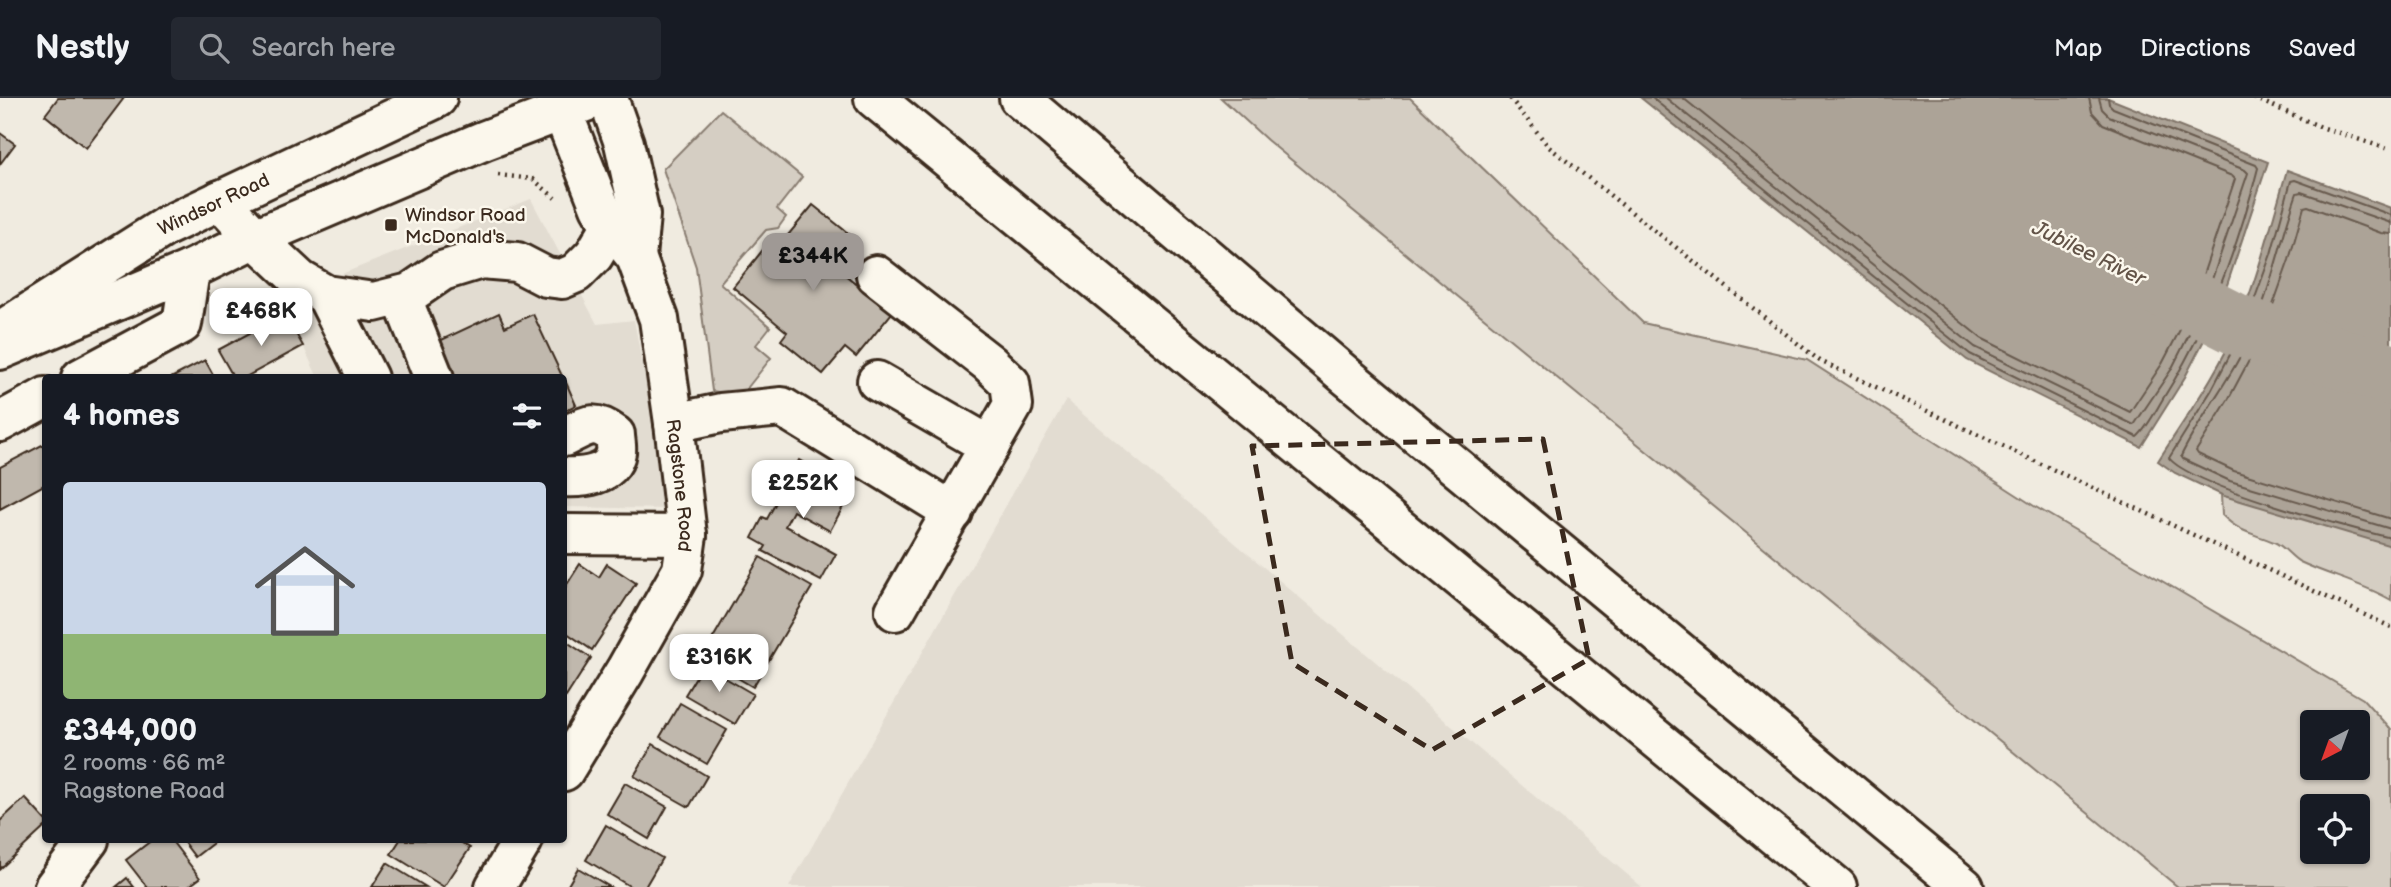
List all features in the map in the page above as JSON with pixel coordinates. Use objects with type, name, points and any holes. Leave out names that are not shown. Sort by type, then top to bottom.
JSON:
[{"type":"main road","name":"Windsor Road","points":[[0,331],[166,226],[437,98]]},
{"type":"main road","name":"Ragstone Road","points":[[608,98],[624,143],[640,215],[636,257]]},
{"type":"main road","points":[[874,98],[1837,887]]},
{"type":"main road","points":[[1019,98],[1345,375],[1964,887]]},
{"type":"main road","points":[[0,350],[190,270],[255,238],[571,102]]},
{"type":"main road","name":"Ragstone Road","points":[[567,766],[637,651],[682,570],[687,536],[659,319],[636,257],[611,226],[600,207],[571,102]]},
{"type":"main road","points":[[220,200],[255,238],[300,280],[326,295],[374,302],[411,293],[442,271],[481,260],[517,262],[546,277],[562,279],[576,273],[594,255],[611,226]]},
{"type":"main road","points":[[89,374],[183,324],[190,270]]},
{"type":"main road","points":[[876,275],[989,363],[1010,383],[1013,405],[895,611]]},
{"type":"main road","points":[[326,295],[366,374]]},
{"type":"main road","points":[[401,296],[432,374]]},
{"type":"main road","points":[[877,381],[990,446]]},
{"type":"main road","points":[[0,422],[42,399]]},
{"type":"main road","points":[[674,423],[720,413],[782,407],[953,512]]},
{"type":"main road","points":[[567,436],[590,424],[604,426],[615,435],[616,454],[606,469],[587,478],[567,477]]},
{"type":"main road","points":[[567,534],[687,536]]},
{"type":"main road","points":[[54,887],[87,843]]},
{"type":"main road","points":[[495,887],[521,843]]},
{"type":"path","points":[[1510,98],[1549,148],[1821,361],[2391,627]]},
{"type":"path","points":[[2254,98],[2321,127],[2391,150]]},
{"type":"path","points":[[494,168],[497,175],[533,178],[561,203]]},
{"type":"highlighted area","points":[[1543,439],[1589,659],[1432,750],[1292,663],[1252,446]]},
{"type":"shaded area","points":[[1221,98],[1410,98],[1643,323],[1807,360],[2034,506],[2363,699],[2391,730],[2391,887],[2178,887],[1267,140]]},
{"type":"shaded area","points":[[721,110],[802,177],[777,209],[786,217],[778,228],[766,230],[720,283],[770,327],[756,345],[771,358],[741,396],[712,391],[696,267],[663,169]]},
{"type":"shaded area","points":[[531,199],[597,324],[634,320],[670,509],[567,507],[567,374],[316,374],[281,298]]},
{"type":"shaded area","points":[[1066,400],[1642,887],[789,887]]},
{"type":"shaded area","points":[[2221,494],[2391,536],[2391,600],[2300,562],[2278,544],[2235,526],[2222,515]]},
{"type":"water","points":[[1641,98],[2108,98],[2268,162],[2217,315],[2185,377],[2141,447],[1967,360]]},
{"type":"water","points":[[2287,170],[2391,208],[2391,546],[2224,496],[2175,473],[2158,461],[2212,377],[2239,323]]},
{"type":"building","points":[[58,98],[124,98],[86,148],[45,115]]},
{"type":"building","points":[[0,133],[15,144],[0,164]]},
{"type":"building","points":[[813,205],[854,238],[832,264],[892,313],[856,357],[845,348],[823,374],[781,340],[787,332],[733,287],[766,246],[774,252]]},
{"type":"building","points":[[499,313],[505,327],[533,314],[561,374],[450,374],[435,343]]},
{"type":"building","points":[[285,314],[303,346],[251,374],[232,374],[218,350]]},
{"type":"building","points":[[205,360],[213,374],[179,374]]},
{"type":"building","points":[[567,385],[576,405],[567,410]]},
{"type":"building","points":[[42,445],[42,486],[0,509],[0,467]]},
{"type":"building","points":[[799,460],[852,490],[830,531],[793,511],[785,526],[836,554],[821,581],[763,551],[766,546],[752,538],[763,517],[767,519]]},
{"type":"building","points":[[760,557],[812,587],[753,687],[702,657]]},
{"type":"building","points":[[580,564],[599,577],[607,564],[636,583],[592,650],[567,633],[567,584]]},
{"type":"building","points":[[567,642],[591,658],[567,695]]},
{"type":"building","points":[[703,665],[753,694],[735,724],[685,695]]},
{"type":"building","points":[[680,703],[727,730],[707,764],[660,737]]},
{"type":"building","points":[[653,744],[707,776],[689,807],[634,776]]},
{"type":"building","points":[[625,783],[667,807],[649,839],[607,814]]},
{"type":"building","points":[[25,798],[42,817],[42,830],[0,869],[0,821]]},
{"type":"building","points":[[606,825],[662,858],[645,887],[631,887],[586,860]]},
{"type":"building","points":[[148,843],[173,843],[200,878],[188,887],[147,887],[126,860]]},
{"type":"building","points":[[184,843],[213,843],[195,857]]},
{"type":"building","points":[[398,843],[462,843],[470,848],[444,887],[391,854]]},
{"type":"building","points":[[387,863],[426,887],[372,887]]},
{"type":"building","points":[[578,868],[610,887],[567,887]]},
{"type":"building","points":[[127,878],[134,887],[116,887]]},
{"type":"waterway","name":"Jubilee River","points":[[2143,277],[2238,325],[2391,375]]},
{"type":"place","name":"Windsor Road McDonald's","points":[[391,225]]}]
